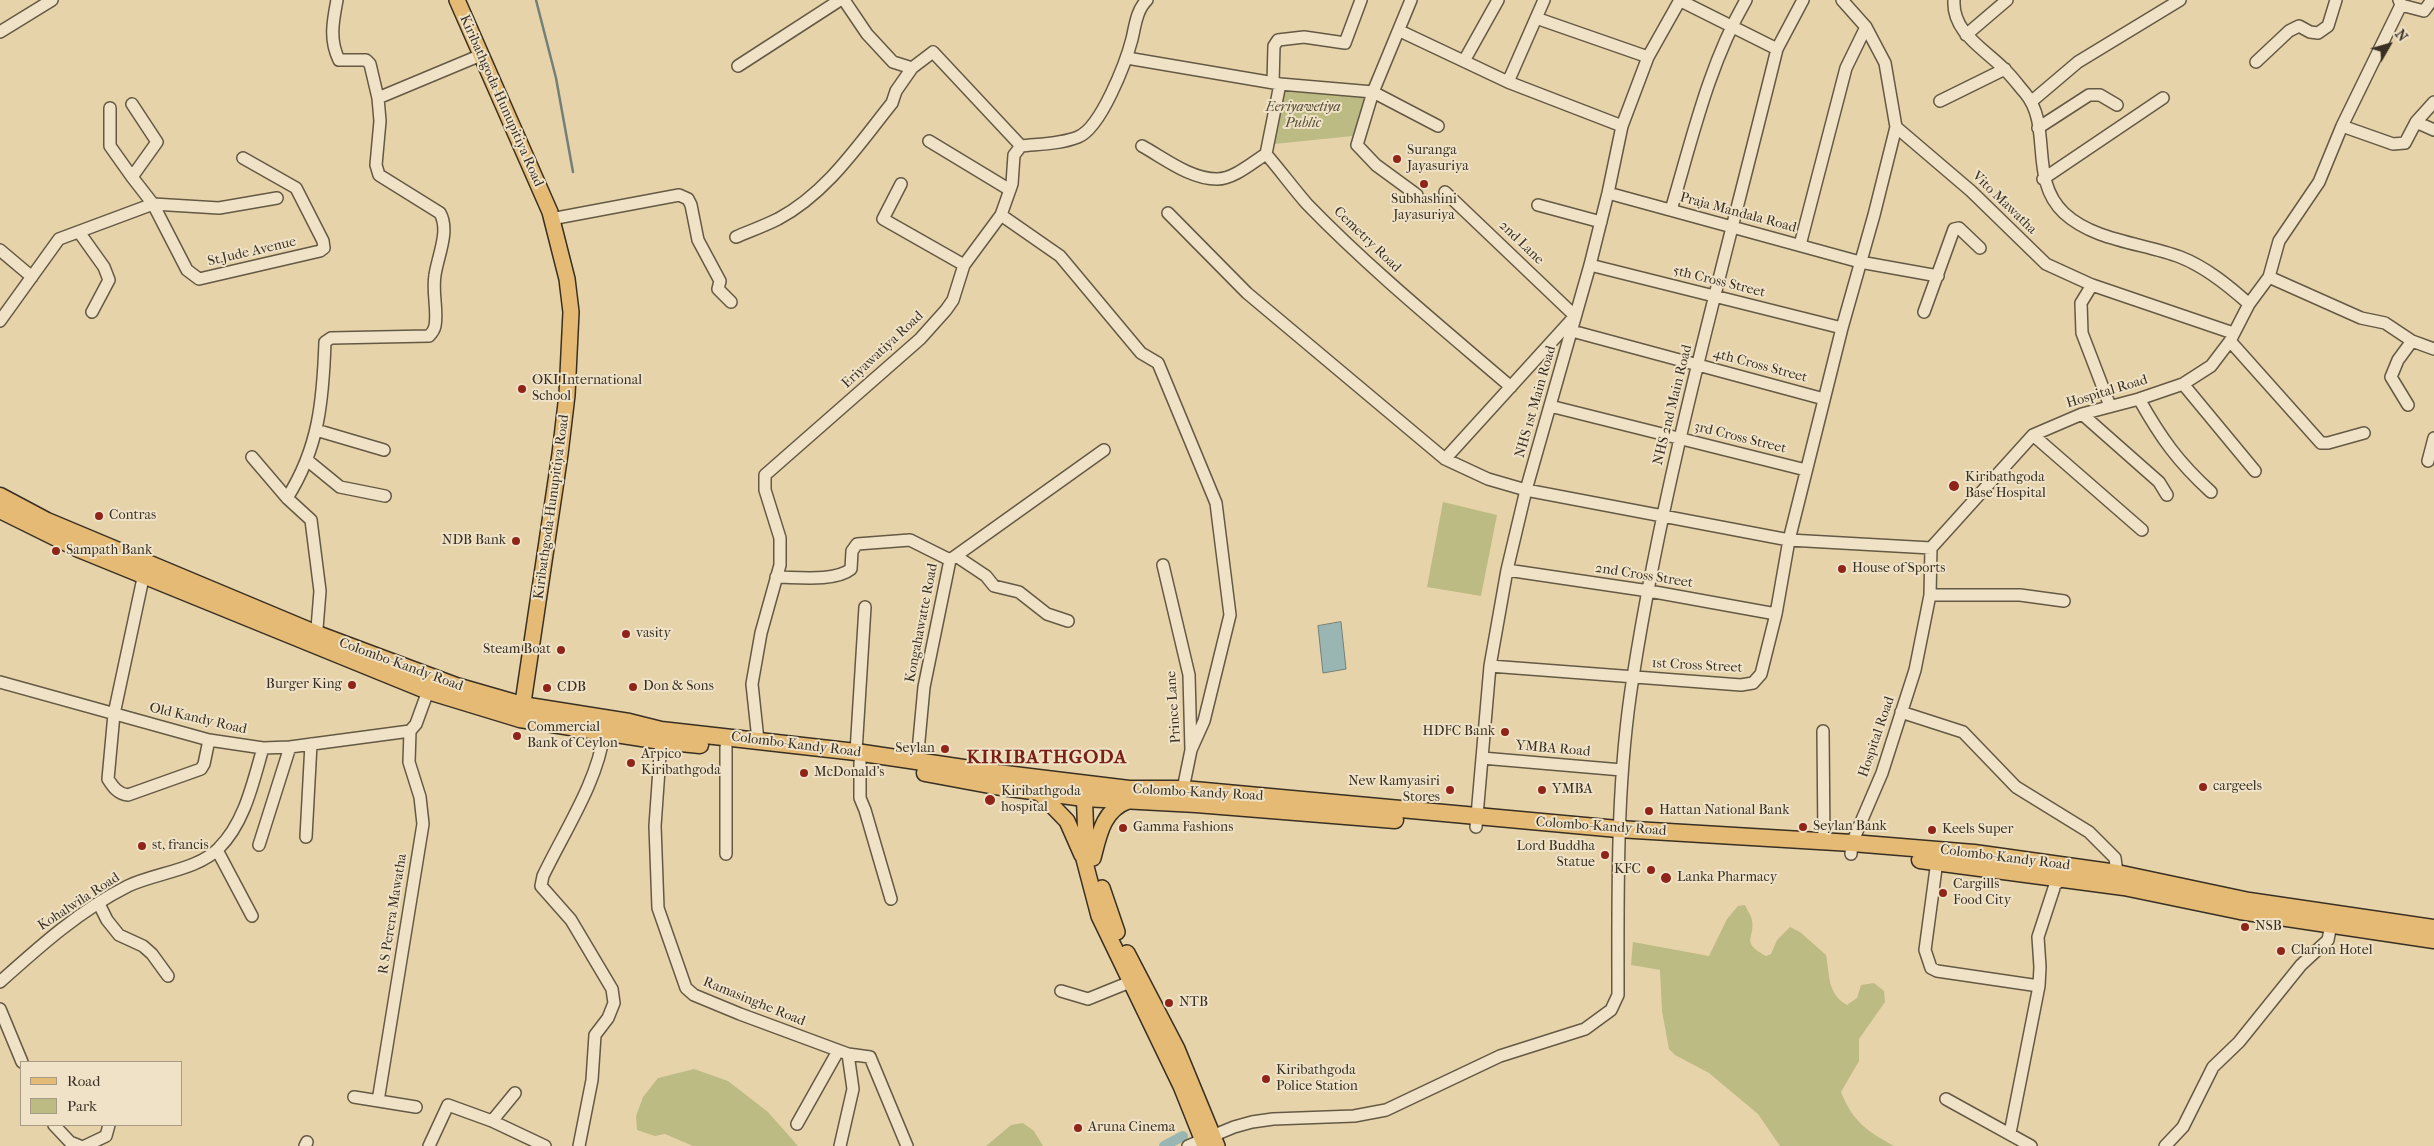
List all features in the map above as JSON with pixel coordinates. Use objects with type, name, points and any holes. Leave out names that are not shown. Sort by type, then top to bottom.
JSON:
[{"type":"highway","name":"Colombo-Kandy Road","points":[[0,496],[145,570],[316,640],[428,691],[604,733],[726,747],[758,745]]},
{"type":"highway","name":"Colombo-Kandy Road","points":[[0,510],[79,549],[145,570]]},
{"type":"highway","name":"Colombo-Kandy Road","points":[[316,640],[456,686],[521,712],[629,722],[661,730],[758,745],[917,762],[1089,792],[1128,801],[1476,822],[1618,834],[1851,849],[1974,853],[2240,911],[2434,928]]},
{"type":"highway","name":"Colombo-Kandy Road","points":[[858,757],[1039,792],[1183,789],[1476,822]]},
{"type":"highway","name":"Colombo-Kandy Road","points":[[1618,834],[1824,842],[1851,849],[1936,861],[2067,872],[2117,872],[2332,920],[2434,940]]},
{"type":"main road","name":"Kiribathgoda-Hunupitiya Road","points":[[457,0],[551,219],[567,279],[571,312],[568,395],[521,712]]},
{"type":"main road","points":[[1039,792],[1067,821],[1088,859],[1114,928],[1177,1049],[1210,1141]]},
{"type":"main road","points":[[1089,792],[1088,859],[1099,916],[1181,1086],[1210,1141]]},
{"type":"main road","points":[[1088,859],[1101,825],[1119,804],[1128,801]]},
{"type":"street","points":[[0,32],[52,0]]},
{"type":"street","points":[[287,498],[301,476],[314,444],[323,382],[325,342],[331,338],[429,336],[433,332],[435,324],[435,277],[444,230],[444,220],[440,213],[379,175],[376,165],[380,121],[378,98],[370,64],[366,60],[339,60],[334,50],[332,25],[337,0]]},
{"type":"street","points":[[738,66],[840,0]]},
{"type":"street","points":[[844,0],[867,34],[893,62],[912,68]]},
{"type":"street","points":[[736,237],[778,218],[803,202],[833,176],[892,103],[896,91],[912,68],[933,52],[1021,146],[1080,137],[1092,126],[1118,81],[1127,58],[1138,16],[1147,0]]},
{"type":"street","points":[[1142,146],[1189,172],[1218,179],[1234,173],[1266,154],[1276,83],[1274,46],[1278,40],[1304,37],[1345,43],[1361,0]]},
{"type":"street","points":[[1411,0],[1400,31],[1373,92],[1357,145],[1376,165],[1417,195]]},
{"type":"street","points":[[1464,61],[1498,0]]},
{"type":"street","points":[[1508,82],[1544,0]]},
{"type":"street","points":[[1679,0],[1777,50]]},
{"type":"street","name":"NHS 1st Main Road","points":[[1476,822],[1490,666],[1507,570],[1526,490],[1590,265],[1622,126],[1648,57],[1679,0]]},
{"type":"street","points":[[1671,210],[1703,101],[1731,26],[1746,0]]},
{"type":"street","name":"NHS 2nd Main Road","points":[[1188,1146],[1210,1141],[1234,1127],[1273,1119],[1354,1116],[1386,1110],[1500,1056],[1585,1029],[1611,1010],[1618,996],[1618,834],[1622,770],[1632,678],[1662,517],[1777,50],[1803,0]]},
{"type":"street","points":[[1842,0],[1866,27],[1885,63],[1896,127]]},
{"type":"street","points":[[1954,0],[1953,8],[1958,24],[1966,35],[2005,69],[2032,102],[2038,128],[2043,179],[2050,197],[2065,214],[2095,232],[2181,258],[2225,283],[2249,304]]},
{"type":"street","points":[[1966,35],[2007,0]]},
{"type":"street","points":[[2032,102],[2078,62],[2180,0]]},
{"type":"street","points":[[2256,62],[2288,31],[2299,26],[2310,32],[2318,33],[2328,26],[2336,0]]},
{"type":"street","points":[[2424,11],[2432,0]]},
{"type":"street","points":[[2400,3],[2424,11],[2434,18]]},
{"type":"street","name":"Hospital Road","points":[[1851,849],[1882,773],[1915,670],[1930,595],[1931,548],[2032,434],[2082,414],[2139,399],[2183,384],[2212,366],[2232,337],[2249,304],[2269,277],[2279,241],[2319,182],[2342,126],[2400,3]]},
{"type":"street","points":[[1536,18],[1648,57]]},
{"type":"street","points":[[1800,245],[1846,68],[1866,27]]},
{"type":"street","points":[[1400,31],[1508,82],[1622,126]]},
{"type":"street","points":[[378,98],[481,55]]},
{"type":"street","points":[[1127,58],[1276,83],[1373,92],[1438,126]]},
{"type":"street","points":[[1940,102],[2005,69]]},
{"type":"street","points":[[2038,128],[2089,96],[2100,95],[2117,105]]},
{"type":"street","points":[[2043,179],[2164,98]]},
{"type":"street","points":[[2342,126],[2393,144],[2405,143],[2416,122],[2434,102]]},
{"type":"street","points":[[132,104],[157,142],[132,177]]},
{"type":"street","points":[[110,108],[110,146],[153,204]]},
{"type":"street","points":[[2416,122],[2434,130]]},
{"type":"street","name":"1st Cross Street","points":[[1490,666],[1741,685],[1753,683],[1761,674],[1776,614],[1789,540],[1806,470],[1896,127]]},
{"type":"street","name":"Vito Mawatha","points":[[1896,127],[1971,191],[2046,264],[2092,284],[2232,337]]},
{"type":"street","points":[[929,141],[1010,190]]},
{"type":"street","name":"Eriyawatiya Road","points":[[758,745],[752,684],[761,633],[780,565],[780,538],[765,490],[765,475],[920,339],[953,300],[964,264],[1001,215],[1010,190],[1014,155],[1021,146]]},
{"type":"street","name":"Cemetry Road","points":[[1266,154],[1306,202],[1344,240],[1392,285],[1510,386]]},
{"type":"street","name":"St.Jude Avenue","points":[[153,204],[187,270],[199,279],[320,252],[324,248],[323,241],[296,188],[243,158]]},
{"type":"street","points":[[901,184],[883,219],[964,264]]},
{"type":"street","name":"2nd Lane","points":[[1445,192],[1575,316]]},
{"type":"street","name":"Praja Mandala Road","points":[[1608,193],[1860,262],[1938,276]]},
{"type":"street","points":[[551,219],[679,195],[688,199],[698,240],[720,281],[718,289],[731,302]]},
{"type":"street","points":[[0,321],[59,239],[153,204],[219,208],[277,198]]},
{"type":"street","points":[[1538,204],[1601,222]]},
{"type":"street","points":[[1168,214],[1247,293],[1445,459],[1488,479],[1526,490],[1789,540],[1931,548]]},
{"type":"street","points":[[1001,215],[1060,256],[1141,353],[1158,363],[1216,503],[1230,615],[1204,722],[1191,750]]},
{"type":"street","points":[[1924,312],[1954,229],[1959,228],[1980,248]]},
{"type":"street","points":[[79,232],[104,267],[109,280],[92,312]]},
{"type":"street","points":[[0,250],[32,277]]},
{"type":"street","name":"5th Cross Street","points":[[1590,265],[1842,328]]},
{"type":"street","points":[[2269,277],[2361,318],[2385,323],[2412,341],[2434,349]]},
{"type":"street","points":[[2092,284],[2081,303],[2082,333],[2110,406]]},
{"type":"street","points":[[1445,459],[1575,316]]},
{"type":"street","name":"4th Cross Street","points":[[1572,330],[1824,399]]},
{"type":"street","points":[[2232,337],[2321,442],[2328,443],[2364,433]]},
{"type":"street","points":[[2408,405],[2391,378],[2398,360],[2412,341]]},
{"type":"street","points":[[2183,384],[2255,471]]},
{"type":"street","points":[[2139,399],[2166,444],[2184,467],[2211,492]]},
{"type":"street","name":"3rd Cross Street","points":[[1550,406],[1806,470]]},
{"type":"street","points":[[2082,414],[2159,482],[2167,495]]},
{"type":"street","points":[[316,430],[384,450]]},
{"type":"street","points":[[2032,434],[2142,530]]},
{"type":"street","points":[[2428,461],[2434,438]]},
{"type":"street","name":"Kongahawatte Road","points":[[917,762],[924,687],[953,558],[1104,450]]},
{"type":"street","points":[[252,456],[287,498],[311,520],[320,591],[316,640]]},
{"type":"street","points":[[307,460],[340,487],[384,496]]},
{"type":"street","points":[[776,577],[818,578],[846,573],[851,570],[852,551],[857,544],[910,540],[953,558],[986,576],[994,586],[1019,592],[1047,614],[1068,621]]},
{"type":"street","name":"Prince Lane","points":[[1163,565],[1189,675],[1191,750],[1183,789]]},
{"type":"street","points":[[145,570],[114,714],[108,779],[122,794],[128,795],[201,768],[204,764],[209,740]]},
{"type":"street","name":"2nd Cross Street","points":[[1507,570],[1649,591],[1776,614]]},
{"type":"street","points":[[1930,595],[2020,595],[2064,600]]},
{"type":"street","points":[[865,607],[858,757],[860,798],[866,810],[891,899]]},
{"type":"street","name":"Old Kandy Road","points":[[0,682],[209,740],[263,748],[290,747],[410,731]]},
{"type":"street","points":[[410,731],[416,724],[428,691]]},
{"type":"street","points":[[1902,712],[1963,732],[2016,788],[2088,832],[2115,858],[2117,872]]},
{"type":"street","points":[[1823,730],[1824,842]]},
{"type":"street","name":"R S Perera Mawatha","points":[[378,1101],[423,824],[420,797],[409,762],[410,731]]},
{"type":"street","points":[[580,1142],[592,1080],[595,1035],[608,1018],[614,1002],[612,989],[571,920],[541,886],[543,876],[592,776],[602,748],[604,733]]},
{"type":"street","name":"Ramasinghe Road","points":[[661,741],[656,826],[658,908],[686,988],[694,995],[740,1014],[843,1052],[870,1057],[907,1146]]},
{"type":"street","points":[[306,838],[311,744]]},
{"type":"street","points":[[259,845],[290,747]]},
{"type":"street","points":[[726,747],[726,854]]},
{"type":"street","name":"Kohalwila Road","points":[[0,982],[52,935],[99,904],[129,886],[203,860],[217,850],[229,838],[245,807],[263,748]]},
{"type":"street","name":"YMBA Road","points":[[1482,758],[1622,770]]},
{"type":"street","points":[[217,850],[252,916]]},
{"type":"street","points":[[1936,861],[1924,950],[1931,968],[1937,971],[2039,986]]},
{"type":"street","points":[[2010,1133],[2039,986],[2038,937],[2055,885],[2067,872]]},
{"type":"street","points":[[99,904],[107,920],[119,935],[143,946],[152,954],[168,976]]},
{"type":"street","points":[[2165,1146],[2183,1128],[2213,1067],[2239,1042],[2301,965],[2325,943],[2332,920]]},
{"type":"street","points":[[1061,992],[1088,999],[1130,982]]},
{"type":"street","points":[[0,1009],[22,1061]]},
{"type":"street","points":[[797,1124],[843,1052]]},
{"type":"street","points":[[840,1146],[853,1088],[843,1052]]},
{"type":"street","points":[[492,1121],[516,1093]]},
{"type":"street","points":[[354,1097],[416,1107]]},
{"type":"street","points":[[1946,1099],[2031,1146]]},
{"type":"street","points":[[429,1146],[448,1105],[492,1121],[545,1146]]},
{"type":"street","points":[[55,1126],[70,1142],[80,1146]]},
{"type":"street","points":[[85,1146],[106,1136],[109,1126]]},
{"type":"green space","name":"Eeriyawetiya Public","points":[[1282,90],[1366,96],[1353,136],[1274,144]]},
{"type":"green space","points":[[1443,502],[1497,515],[1481,596],[1427,587]]},
{"type":"green space","points":[[1745,905],[1752,920],[1751,943],[1753,947],[1766,956],[1771,954],[1777,940],[1790,927],[1800,932],[1826,955],[1830,983],[1841,1001],[1847,1005],[1857,998],[1861,985],[1874,983],[1884,991],[1885,1002],[1859,1039],[1859,1061],[1841,1092],[1851,1111],[1862,1125],[1894,1146],[1780,1146],[1758,1114],[1709,1073],[1675,1055],[1669,1049],[1662,1011],[1660,970],[1631,965],[1633,942],[1709,956],[1727,919],[1738,906]]},
{"type":"green space","points":[[694,1069],[728,1081],[768,1112],[798,1146],[693,1146],[665,1134],[655,1136],[637,1130],[636,1116],[643,1097],[658,1078]]},
{"type":"green space","points":[[1023,1123],[1034,1131],[1043,1146],[986,1146],[1011,1125]]},
{"type":"water","points":[[1341,622],[1346,669],[1323,673],[1318,626]]},
{"type":"waterway","points":[[536,0],[556,78],[573,172]]},
{"type":"waterway","points":[[1164,1146],[1183,1136]]},
{"type":"place","name":"Suranga Jayasuriya","points":[[1397,159]]},
{"type":"place","name":"Subhashini Jayasuriya","points":[[1424,184]]},
{"type":"place","name":"OKI International School","points":[[522,389]]},
{"type":"place","name":"Kiribathgoda Base Hospital","points":[[1954,486]]},
{"type":"place","name":"Contras","points":[[99,516]]},
{"type":"place","name":"NDB Bank","points":[[516,541]]},
{"type":"place","name":"Sampath Bank","points":[[56,551]]},
{"type":"place","name":"House of Sports","points":[[1842,569]]},
{"type":"place","name":"vasity","points":[[626,634]]},
{"type":"place","name":"Steam Boat","points":[[561,650]]},
{"type":"place","name":"Burger King","points":[[352,685]]},
{"type":"place","name":"Don & Sons","points":[[633,687]]},
{"type":"place","name":"CDB","points":[[547,688]]},
{"type":"place","name":"HDFC Bank","points":[[1505,732]]},
{"type":"place","name":"Commercial Bank of Ceylon","points":[[517,736]]},
{"type":"place","name":"Seylan","points":[[945,749]]},
{"type":"place","name":"Arpico Kiribathgoda","points":[[631,763]]},
{"type":"place","name":"McDonald's","points":[[804,773]]},
{"type":"place","name":"cargeels","points":[[2203,787]]},
{"type":"place","name":"New Ramyasiri Stores","points":[[1450,790]]},
{"type":"place","name":"YMBA","points":[[1542,790]]},
{"type":"place","name":"Kiribathgoda hospital","points":[[990,800]]},
{"type":"place","name":"Hattan National Bank","points":[[1649,811]]},
{"type":"place","name":"Seylan Bank","points":[[1803,827]]},
{"type":"place","name":"Gamma Fashions","points":[[1123,828]]},
{"type":"place","name":"Keels Super","points":[[1932,830]]},
{"type":"place","name":"st, francis","points":[[142,846]]},
{"type":"place","name":"Lord Buddha Statue","points":[[1605,855]]},
{"type":"place","name":"KFC","points":[[1651,870]]},
{"type":"place","name":"Lanka Pharmacy","points":[[1666,878]]},
{"type":"place","name":"Cargills Food City","points":[[1943,893]]},
{"type":"place","name":"NSB","points":[[2245,927]]},
{"type":"place","name":"Clarion Hotel","points":[[2281,951]]},
{"type":"place","name":"NTB","points":[[1169,1003]]},
{"type":"place","name":"Kiribathgoda Police Station","points":[[1266,1079]]},
{"type":"place","name":"Aruna Cinema","points":[[1078,1128]]},
{"type":"district","name":"KIRIBATHGODA","points":[[1047,758]]}]
